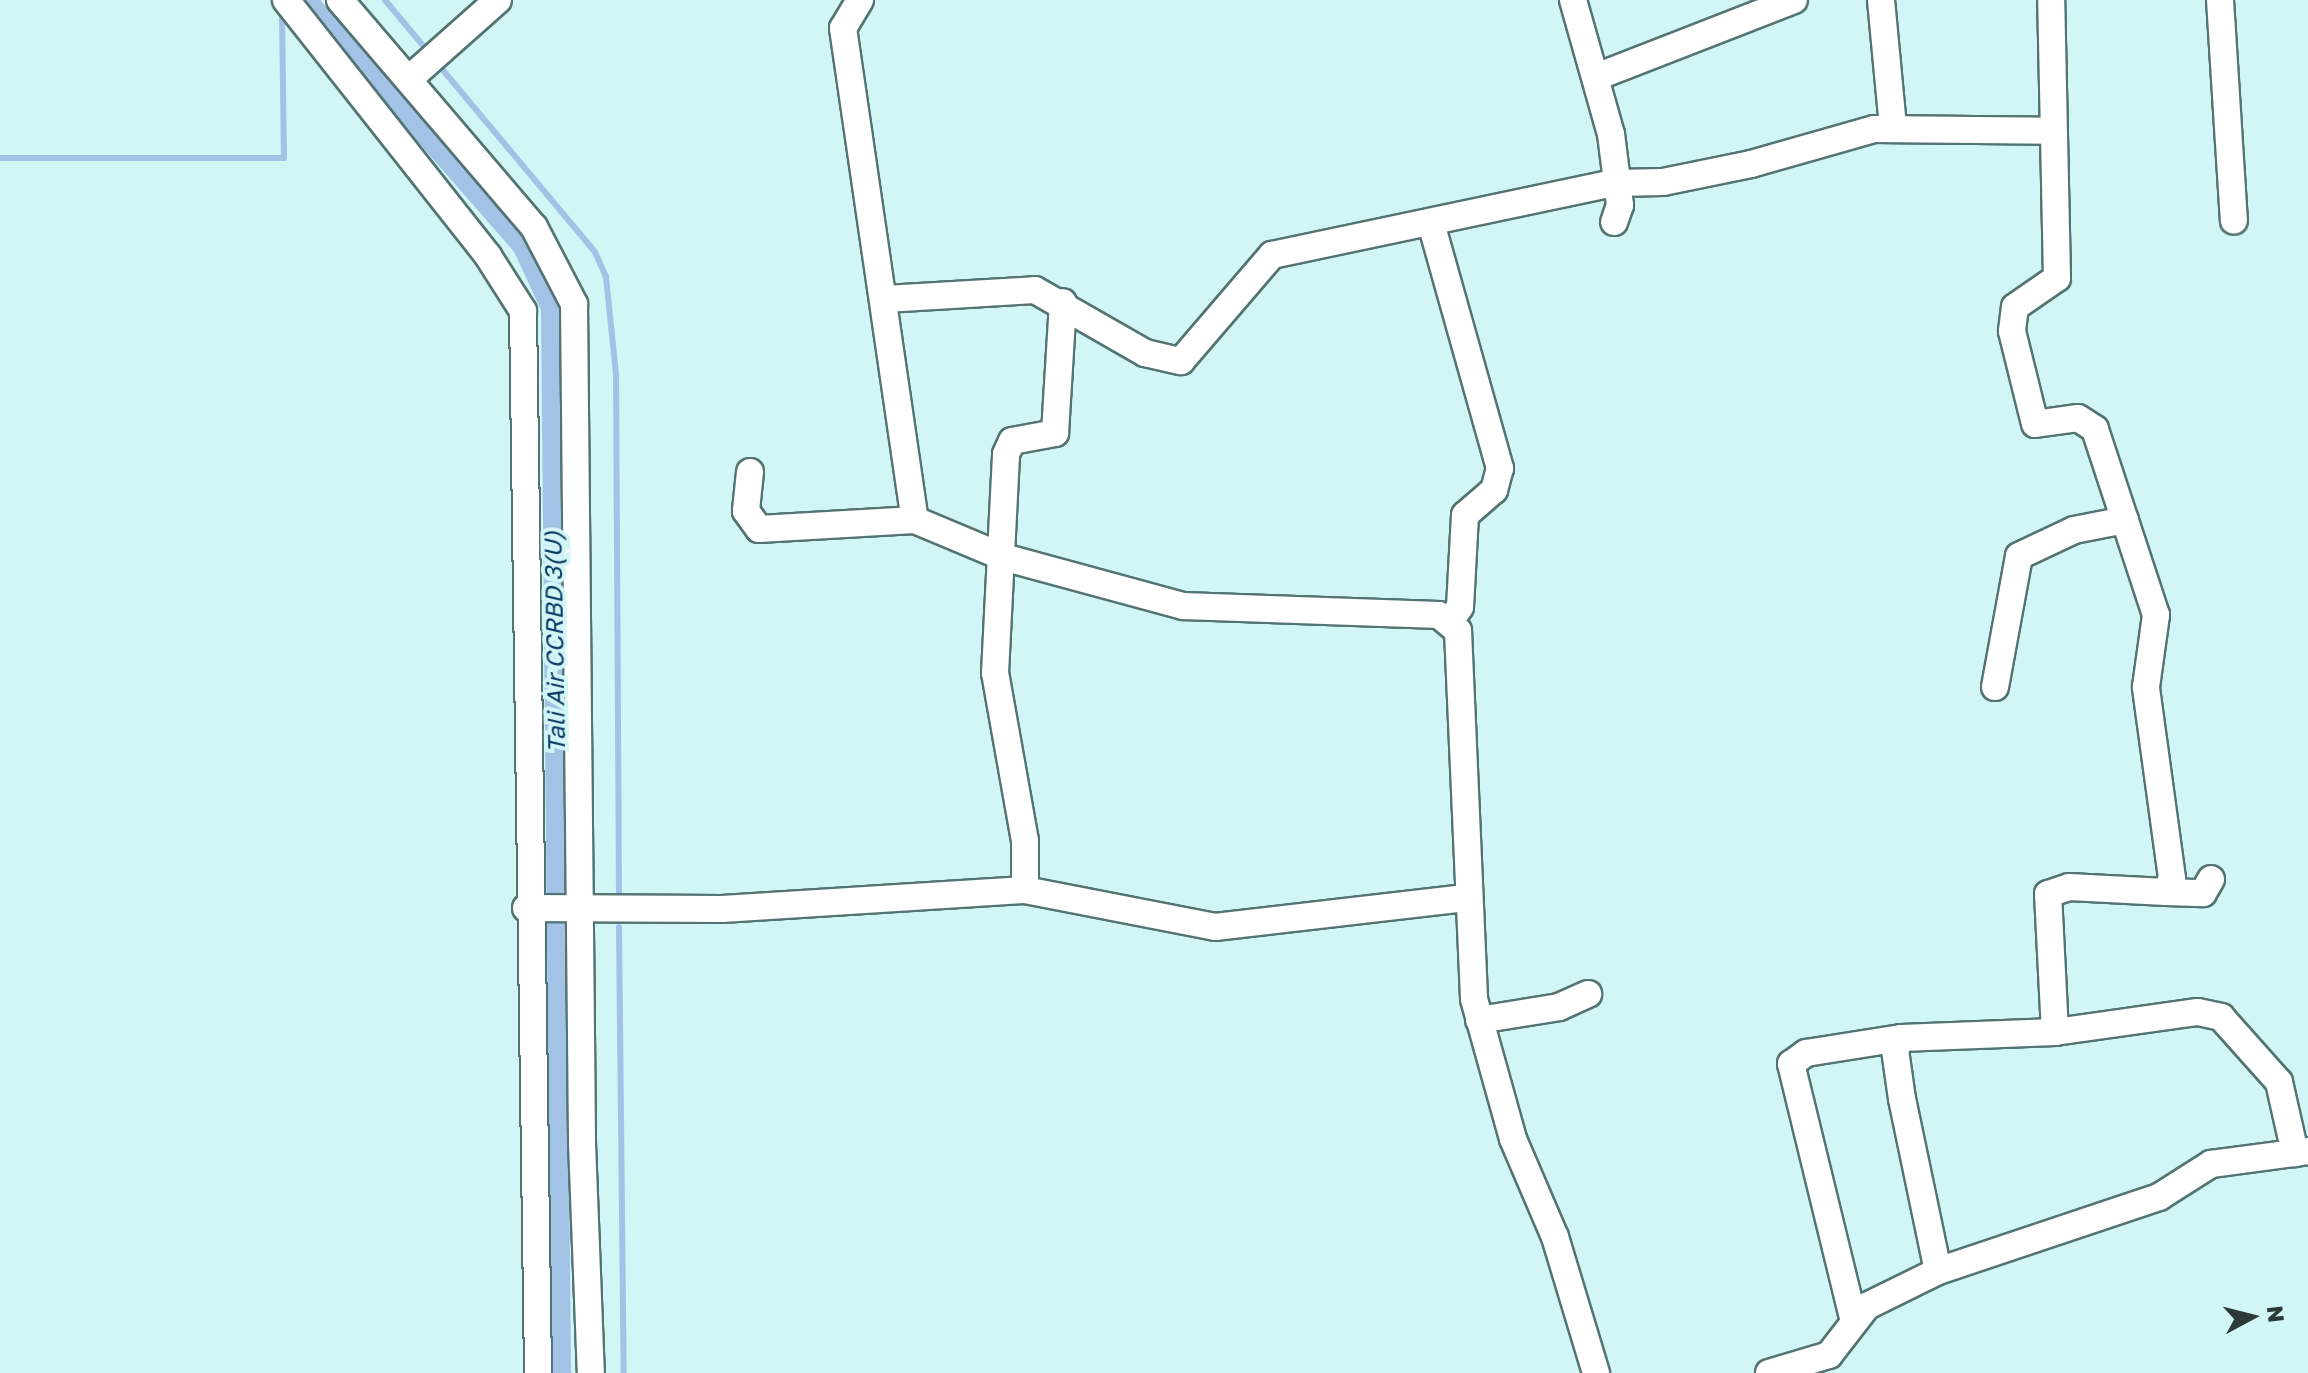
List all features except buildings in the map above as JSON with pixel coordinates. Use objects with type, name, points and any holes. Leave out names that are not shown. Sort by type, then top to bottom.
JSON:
[{"type":"street","points":[[286,0],[488,256],[523,311],[529,362],[538,1373]]},
{"type":"street","points":[[340,0],[427,67],[534,227],[574,304],[574,908],[591,1373]]},
{"type":"street","points":[[427,67],[498,0]]},
{"type":"street","points":[[860,0],[843,28],[885,299],[905,490],[915,520]]},
{"type":"street","points":[[1573,0],[1599,76],[1620,213],[1614,222]]},
{"type":"street","points":[[1599,76],[1794,0]]},
{"type":"street","points":[[1881,0],[1893,126]]},
{"type":"street","points":[[2051,0],[2057,278],[2051,290],[2015,307],[2012,331],[2035,424],[2089,422],[2156,615],[2145,665],[2172,868],[2166,892]]},
{"type":"street","points":[[2220,0],[2234,221]]},
{"type":"street","points":[[885,299],[1012,287],[1063,302],[1121,341],[1181,361],[1272,255],[1614,183],[1663,182],[1893,126],[2052,131]]},
{"type":"street","points":[[1431,223],[1500,468],[1494,490],[1465,515],[1462,592],[1450,621]]},
{"type":"street","points":[[1025,890],[1025,841],[995,681],[1008,445],[1050,438],[1057,427],[1063,302]]},
{"type":"street","points":[[750,472],[746,511],[759,529],[915,520],[1003,557],[1183,606],[1450,621]]},
{"type":"street","points":[[1995,687],[2019,556],[2074,530],[2125,520]]},
{"type":"street","points":[[1450,621],[1462,643],[1465,898],[1479,1020],[1596,1373]]},
{"type":"street","points":[[2055,1032],[2048,894],[2069,887],[2203,893],[2211,879]]},
{"type":"street","points":[[533,908],[722,909],[1025,890],[1215,927],[1465,898]]},
{"type":"street","points":[[1479,1020],[1559,1007],[1588,994]]},
{"type":"street","points":[[1769,1373],[1829,1355],[1867,1306],[1938,1271],[2159,1197],[2211,1164],[2301,1152],[2279,1082],[2221,1017],[2198,1012],[2055,1032],[1901,1038],[1806,1053],[1791,1064],[1854,1322]]},
{"type":"street","points":[[1901,1038],[1895,1050],[1902,1099],[1938,1271]]},
{"type":"waterway","name":"Tali Air CCRBD 3(U)","points":[[307,0],[523,247],[551,308],[561,1373]]},
{"type":"waterway","points":[[385,0],[430,54]]},
{"type":"waterway","points":[[0,158],[284,158],[282,16]]},
{"type":"waterway","points":[[437,63],[595,252],[606,277],[616,374],[619,899]]},
{"type":"waterway","points":[[619,927],[624,1373]]}]
